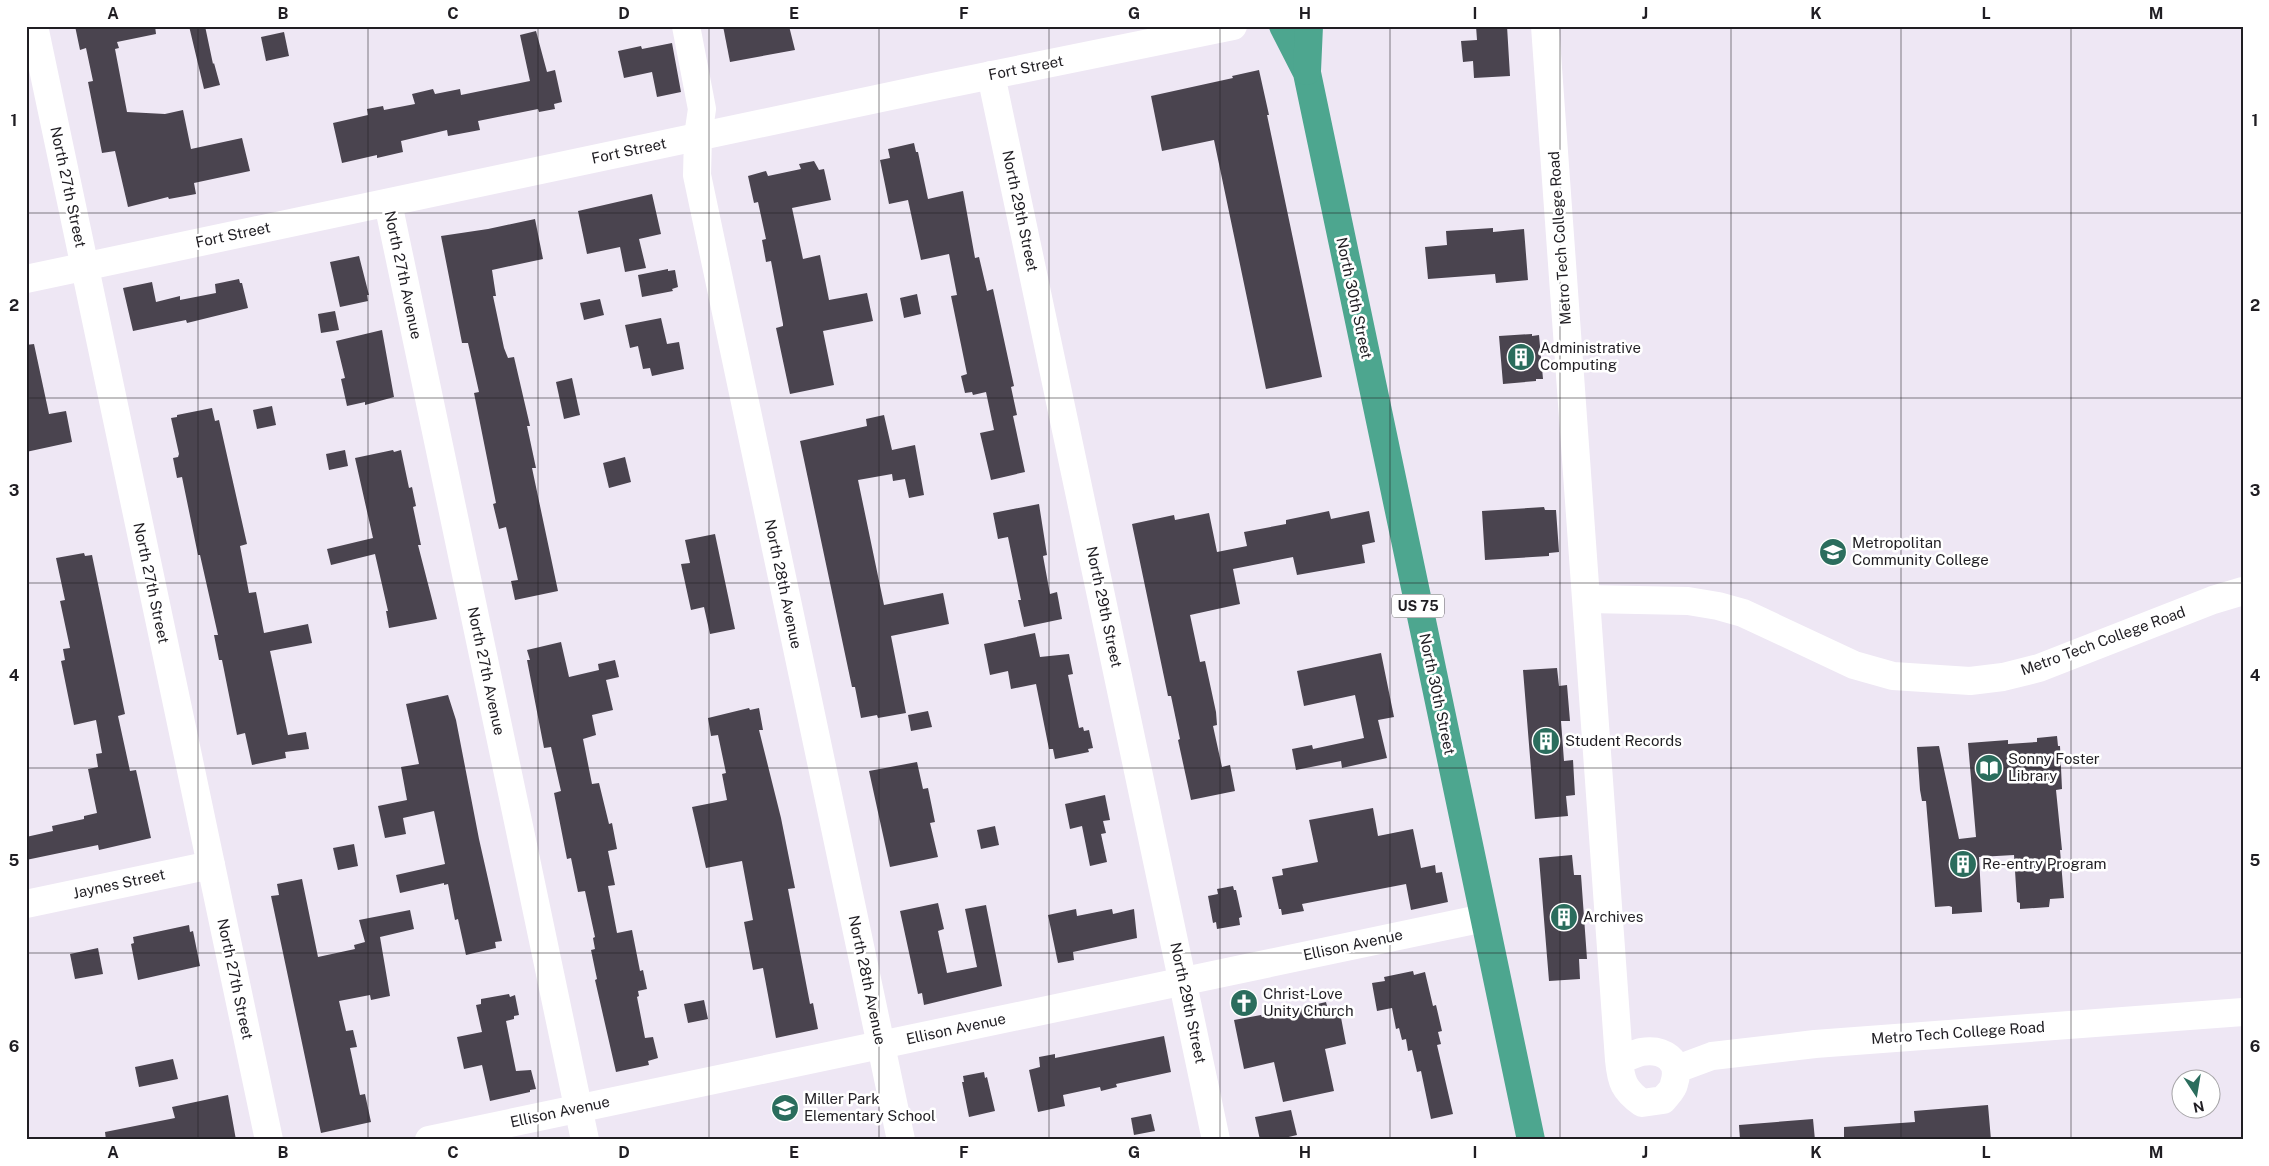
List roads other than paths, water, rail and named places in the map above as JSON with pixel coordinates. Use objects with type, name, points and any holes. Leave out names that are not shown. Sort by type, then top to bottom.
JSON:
[{"type":"highway","name":"North 30th Street","points":[[1284,26],[1307,72]]},
{"type":"highway","name":"North 30th Street","points":[[1309,26],[1307,72],[1531,1140]]},
{"type":"street","name":"North 27th Street","points":[[34,26],[269,1140]]},
{"type":"street","name":"North 28th Avenue","points":[[686,26],[702,109],[698,136],[697,175],[901,1140]]},
{"type":"street","name":"Fort Street","points":[[26,279],[698,136],[1233,26]]},
{"type":"street","name":"Metro Tech College Road","points":[[1545,26],[1619,1060],[1621,1078],[1629,1094],[1642,1103],[1663,1100],[1674,1085],[1676,1069],[1712,1056],[1815,1044],[2243,1012]]},
{"type":"street","name":"North 29th Street","points":[[991,75],[1216,1140]]},
{"type":"street","name":"North 27th Avenue","points":[[388,202],[585,1140]]},
{"type":"street","name":"Metro Tech College Road","points":[[1587,599],[1688,600],[1718,606],[1743,613],[1854,665],[1893,676],[1970,680],[2003,678],[2039,668],[2213,600],[2243,591]]},
{"type":"street","name":"Jaynes Street","points":[[26,904],[211,865]]},
{"type":"street","name":"Ellison Avenue","points":[[429,1140],[1484,918]]},
{"type":"street","points":[[1619,1060],[1642,1052],[1659,1052],[1670,1057],[1676,1069]]},
{"type":"place","name":"Administrative Computing","points":[[1521,357]]},
{"type":"place","name":"Metropolitan Community College","points":[[1833,552]]},
{"type":"place","name":"Student Records","points":[[1546,741]]},
{"type":"place","name":"Sonny Foster Library","points":[[1989,768]]},
{"type":"place","name":"Re-entry Program","points":[[1963,864]]},
{"type":"place","name":"Archives","points":[[1564,917]]},
{"type":"place","name":"Christ-Love Unity Church","points":[[1244,1003]]},
{"type":"place","name":"Miller Park Elementary School","points":[[785,1108]]}]
